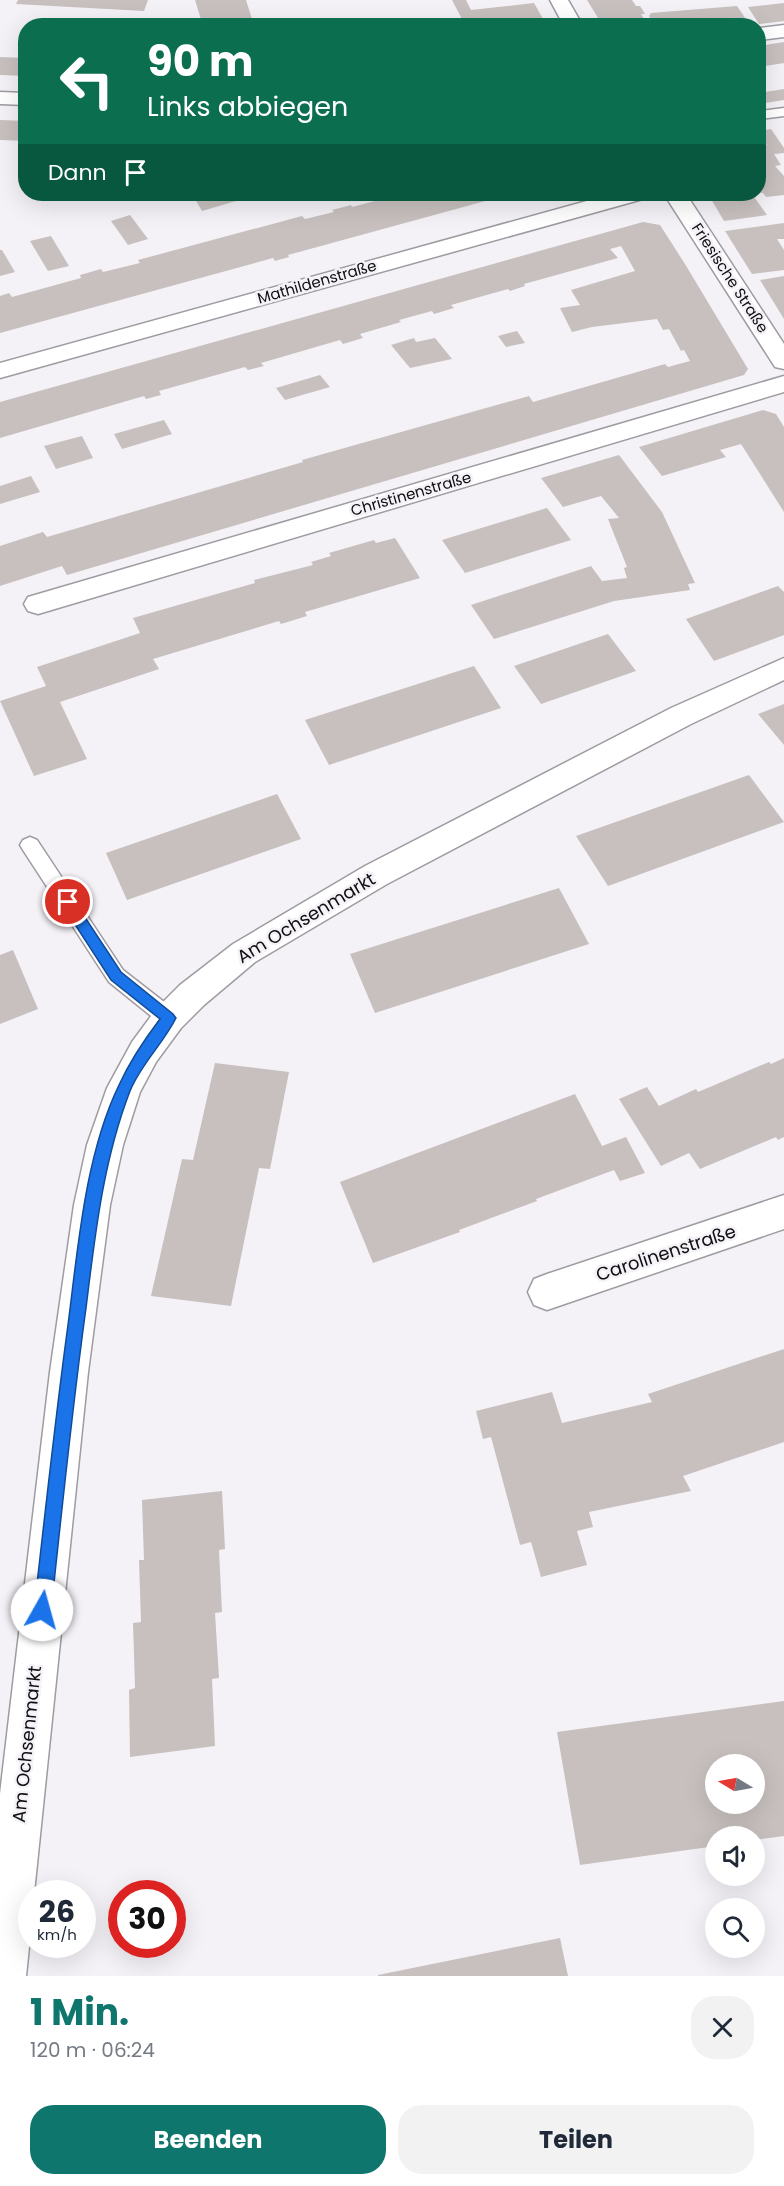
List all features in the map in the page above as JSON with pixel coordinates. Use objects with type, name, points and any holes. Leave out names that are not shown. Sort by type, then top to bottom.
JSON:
[{"type":"street","points":[[559,0],[569,18]]},
{"type":"street","points":[[766,33],[784,31]]},
{"type":"street","points":[[0,98],[18,99]]},
{"type":"street","name":"Mathildenstraße","points":[[0,371],[610,201]]},
{"type":"street","name":"Friesische Straße","points":[[680,201],[784,362]]},
{"type":"street","name":"Christinenstraße","points":[[38,604],[784,384]]},
{"type":"street","name":"Am Ochsenmarkt","points":[[2,1976],[69,1372],[92,1205],[105,1145],[124,1088],[144,1052],[169,1018],[192,994],[244,953],[376,875],[681,716],[784,668]]},
{"type":"street","name":"Carolinenstraße","points":[[547,1292],[784,1212]]},
{"type":"lane","points":[[766,114],[784,112]]},
{"type":"lane","points":[[30,845],[116,976],[169,1018]]},
{"type":"building","points":[[18,0],[148,0],[144,11],[16,4]]},
{"type":"building","points":[[195,0],[246,0],[252,18],[201,18]]},
{"type":"building","points":[[452,0],[466,0],[471,10],[534,3],[542,18],[461,18]]},
{"type":"building","points":[[587,0],[632,0],[645,14],[641,14],[644,18],[598,18]]},
{"type":"building","points":[[784,3],[784,21],[766,23],[766,18],[755,18],[748,7]]},
{"type":"building","points":[[737,6],[745,18],[650,18],[649,16],[651,13]]},
{"type":"building","points":[[784,42],[784,63],[766,66],[766,45]]},
{"type":"building","points":[[0,57],[18,58],[18,76],[0,75]]},
{"type":"building","points":[[784,89],[784,100],[766,103],[766,92]]},
{"type":"building","points":[[0,120],[18,121],[18,141],[0,140]]},
{"type":"building","points":[[771,129],[784,148],[784,153],[774,154],[781,165],[775,166],[784,176],[784,195],[766,197],[766,130]]},
{"type":"building","points":[[196,201],[236,201],[202,211]]},
{"type":"building","points":[[375,201],[485,201],[288,255],[289,257],[275,261],[273,258],[0,333],[0,296],[9,293],[12,297],[81,278],[80,275],[101,269],[103,272],[140,263],[138,260],[302,216],[305,219],[351,205],[352,207]]},
{"type":"building","points":[[712,201],[757,201],[767,215],[724,221]]},
{"type":"building","points":[[130,215],[148,239],[128,245],[111,221]]},
{"type":"building","points":[[643,222],[660,225],[748,369],[744,375],[67,575],[62,566],[0,586],[0,546],[43,532],[47,537],[303,462],[302,460],[529,396],[533,402],[665,364],[668,367],[690,361],[684,350],[681,351],[669,329],[663,330],[657,319],[592,327],[572,332],[560,308],[580,305],[571,290],[635,271],[621,246],[610,249],[618,258],[524,284],[525,286],[510,291],[508,289],[451,305],[454,308],[434,314],[432,311],[399,320],[401,322],[360,334],[363,338],[343,344],[340,340],[261,363],[264,366],[248,370],[245,367],[159,391],[161,395],[146,399],[144,396],[0,438],[0,402]]},
{"type":"building","points":[[784,223],[784,239],[777,239],[784,250],[784,270],[752,274],[725,231]]},
{"type":"building","points":[[51,236],[69,266],[48,271],[30,241]]},
{"type":"building","points":[[0,250],[2,250],[15,272],[0,276]]},
{"type":"building","points":[[784,276],[784,319],[760,280]]},
{"type":"building","points":[[517,331],[525,343],[506,347],[498,336]]},
{"type":"building","points":[[414,338],[416,342],[435,338],[452,359],[410,368],[391,345]]},
{"type":"building","points":[[320,375],[330,387],[285,400],[276,388]]},
{"type":"building","points":[[763,410],[776,414],[784,427],[784,512],[741,444],[720,450],[726,457],[662,476],[639,447]]},
{"type":"building","points":[[164,420],[172,434],[122,449],[114,434]]},
{"type":"building","points":[[82,436],[93,458],[56,469],[44,446]]},
{"type":"building","points":[[619,455],[662,512],[695,583],[688,584],[690,590],[614,601],[494,639],[471,605],[591,566],[602,581],[627,578],[624,568],[627,567],[608,519],[619,518],[601,496],[563,507],[541,478]]},
{"type":"building","points":[[31,476],[40,492],[0,504],[0,486]]},
{"type":"building","points":[[547,508],[571,540],[465,573],[442,540]]},
{"type":"building","points":[[395,538],[420,578],[305,612],[307,616],[281,624],[279,621],[153,659],[159,669],[60,702],[87,759],[34,776],[0,701],[46,686],[37,667],[140,633],[133,618],[255,583],[254,580],[313,565],[311,562],[331,556],[329,553],[374,540],[376,543]]},
{"type":"building","points":[[778,586],[784,592],[784,635],[714,661],[686,619]]},
{"type":"building","points":[[608,634],[636,671],[541,704],[514,666]]},
{"type":"building","points":[[474,666],[501,708],[329,765],[305,720]]},
{"type":"building","points":[[784,704],[784,745],[758,714]]},
{"type":"building","points":[[749,775],[784,822],[608,886],[576,836]]},
{"type":"building","points":[[277,794],[301,839],[127,900],[106,853]]},
{"type":"building","points":[[559,888],[589,944],[375,1013],[350,954]]},
{"type":"building","points":[[13,950],[38,1009],[0,1024],[0,955]]},
{"type":"building","points":[[784,1058],[784,1137],[778,1140],[776,1137],[700,1169],[689,1153],[661,1166],[619,1099],[647,1087],[659,1106],[696,1089],[698,1092]]},
{"type":"building","points":[[215,1063],[289,1072],[270,1169],[259,1168],[231,1306],[151,1296],[182,1159],[193,1160]]},
{"type":"building","points":[[575,1094],[602,1146],[626,1137],[645,1173],[620,1181],[614,1170],[459,1230],[460,1232],[373,1263],[340,1182]]},
{"type":"building","points":[[784,1349],[784,1442],[683,1476],[691,1491],[589,1512],[593,1527],[577,1531],[587,1565],[541,1577],[531,1542],[520,1545],[491,1437],[483,1439],[476,1411],[552,1392],[562,1423],[652,1402],[648,1394]]},
{"type":"building","points":[[222,1491],[225,1549],[219,1550],[222,1612],[215,1613],[219,1678],[212,1679],[215,1746],[130,1757],[129,1690],[135,1688],[133,1623],[141,1622],[139,1560],[144,1560],[142,1500]]},
{"type":"building","points":[[784,1701],[784,1836],[765,1839],[765,1826],[705,1826],[705,1848],[580,1865],[557,1732]]},
{"type":"building","points":[[560,1938],[568,1976],[378,1976],[378,1975]]},
{"type":"route","points":[[42,1610],[69,1372],[92,1205],[105,1145],[124,1088],[144,1052],[169,1018],[116,976],[68,902]]}]
